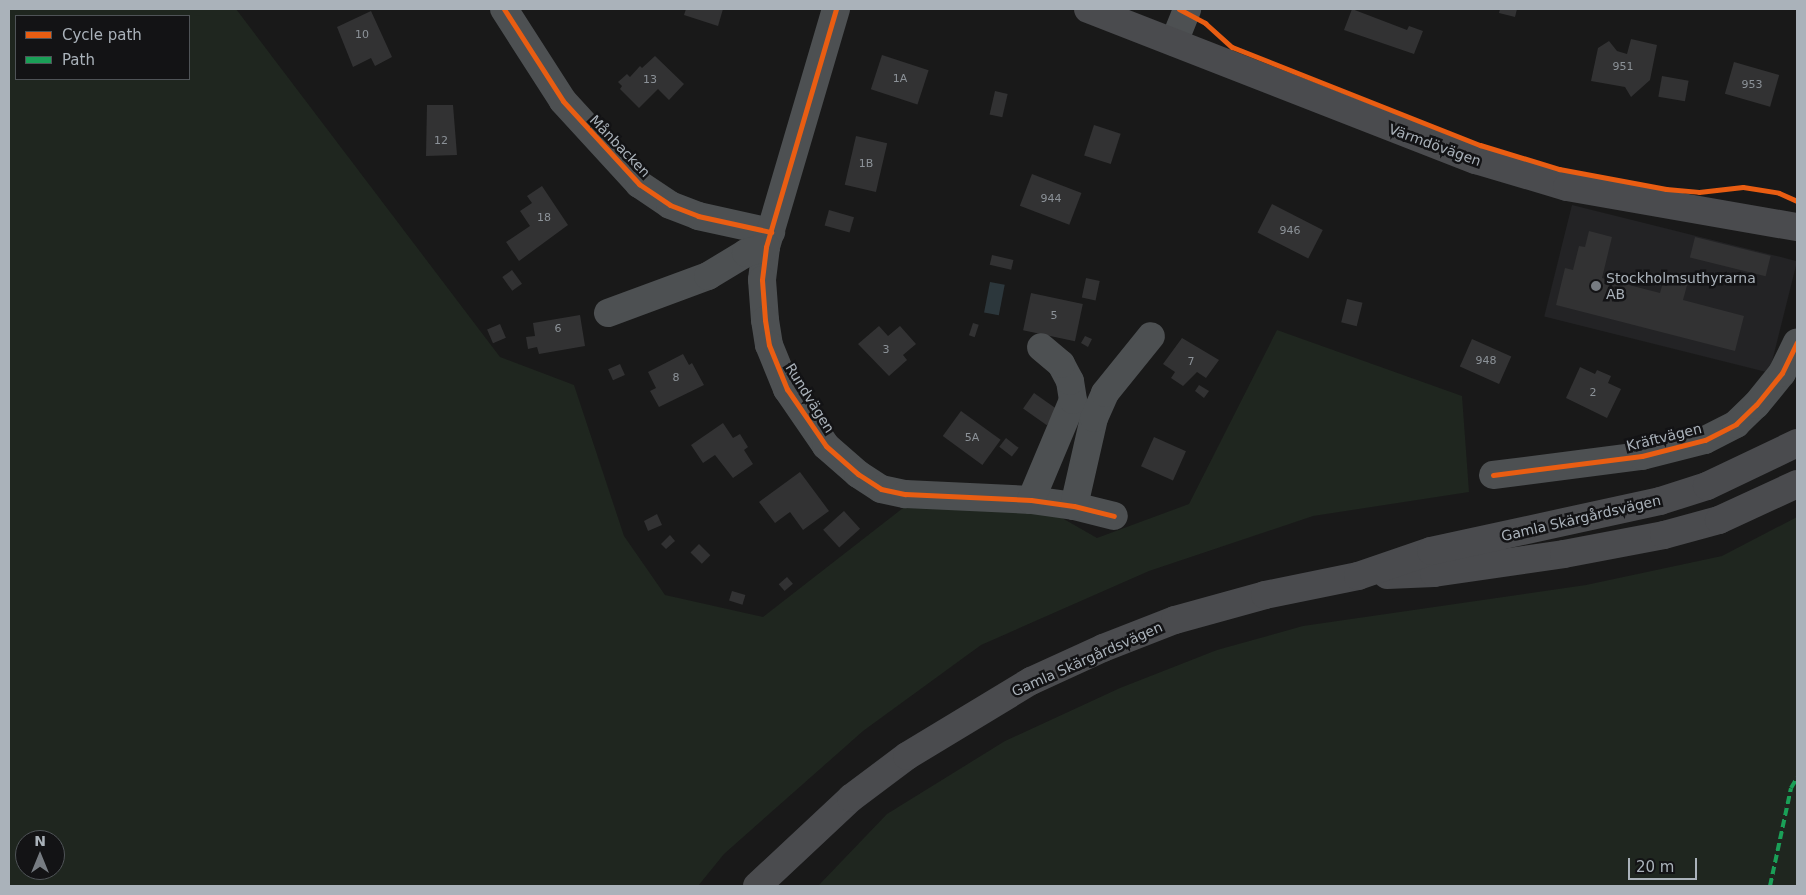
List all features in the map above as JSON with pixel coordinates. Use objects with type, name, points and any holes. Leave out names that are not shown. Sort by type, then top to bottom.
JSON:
[{"type":"main road","name":"Värmdövägen","points":[[1088,9],[1364,119],[1522,174],[1567,187],[1797,228]]},
{"type":"main road","name":"Gamla Skärgårdsvägen","points":[[757,886],[867,786],[976,712],[1031,681],[1176,620],[1265,594],[1358,576],[1431,551],[1660,501],[1707,486],[1797,443]]},
{"type":"main road","name":"Gamla Skärgårdsvägen","points":[[1358,576],[1434,573],[1564,554],[1664,535],[1718,520],[1797,484]]},
{"type":"street","name":"Månbacken","points":[[504,9],[563,101],[639,184],[670,205],[768,239]]},
{"type":"street","name":"Rundvägen","points":[[836,9],[768,239],[762,300],[769,345],[787,389],[826,446],[858,474],[881,489],[905,494],[1031,500],[1074,506],[1114,516]]},
{"type":"street","points":[[1174,42],[1187,9]]},
{"type":"street","points":[[608,313],[708,276],[768,239]]},
{"type":"street","points":[[1074,506],[1094,418],[1105,393],[1152,336]]},
{"type":"street","name":"Kräftvägen","points":[[1493,475],[1642,456],[1705,440],[1736,424],[1756,405],[1782,373],[1797,342]]},
{"type":"street","points":[[1031,500],[1073,400],[1070,381],[1061,364],[1041,347]]},
{"type":"shaded area","points":[[9,9],[236,9],[500,357],[574,385],[624,536],[665,595],[763,617],[903,508],[1029,509],[1062,518],[1097,538],[1189,504],[1277,330],[1462,396],[1469,492],[1313,516],[1149,571],[981,645],[863,731],[724,854],[698,886],[9,886]]},
{"type":"shaded area","points":[[1572,205],[1797,261],[1769,373],[1544,317]]},
{"type":"shaded area","points":[[990,282],[1005,285],[999,315],[984,312]]},
{"type":"shaded area","points":[[1797,517],[1797,886],[818,886],[887,814],[1005,741],[1120,688],[1217,650],[1303,626],[1586,585],[1722,556]]},
{"type":"building","points":[[686,9],[723,9],[718,26],[684,15]]},
{"type":"building","points":[[1352,9],[1407,30],[1409,26],[1423,31],[1414,54],[1344,30]]},
{"type":"building","points":[[1500,9],[1517,9],[1515,17],[1499,13]]},
{"type":"building","points":[[371,11],[392,57],[375,66],[371,58],[353,67],[337,27]]},
{"type":"building","points":[[1631,39],[1657,45],[1650,80],[1631,97],[1625,87],[1591,81],[1598,48],[1609,41],[1617,51],[1627,54]]},
{"type":"building","points":[[882,55],[929,70],[917,104],[871,89]]},
{"type":"building","points":[[655,56],[684,84],[669,100],[658,89],[639,108],[620,89],[622,86],[618,82],[627,74],[630,77],[640,66],[642,68]]},
{"type":"building","points":[[1734,62],[1779,75],[1770,107],[1725,94]]},
{"type":"building","points":[[1662,76],[1689,81],[1685,101],[1658,97]]},
{"type":"building","points":[[995,91],[1008,94],[1002,117],[990,114]]},
{"type":"building","points":[[427,105],[453,105],[457,155],[426,156]]},
{"type":"building","points":[[1094,125],[1121,134],[1111,164],[1084,155]]},
{"type":"building","points":[[856,136],[887,143],[876,192],[845,185]]},
{"type":"building","points":[[1032,174],[1081,193],[1069,225],[1020,206]]},
{"type":"building","points":[[542,186],[568,225],[519,261],[506,242],[530,226],[520,211],[532,203],[527,196]]},
{"type":"building","points":[[1272,204],[1323,230],[1308,258],[1257,233]]},
{"type":"building","points":[[829,210],[854,217],[850,233],[825,225]]},
{"type":"building","name":"Stockholmsuthyrarna AB","points":[[1589,231],[1612,237],[1602,278],[1660,293],[1666,272],[1689,278],[1683,300],[1744,316],[1735,351],[1556,305],[1565,268],[1573,270],[1579,246],[1585,247]]},
{"type":"building","points":[[1695,237],[1771,256],[1766,276],[1690,257]]},
{"type":"building","points":[[992,255],[1013,260],[1011,270],[990,265]]},
{"type":"building","points":[[512,270],[522,284],[512,291],[502,277]]},
{"type":"building","points":[[1086,278],[1100,281],[1096,300],[1082,298]]},
{"type":"building","points":[[1031,293],[1083,304],[1075,341],[1023,330]]},
{"type":"building","points":[[1347,299],[1363,303],[1357,326],[1341,322]]},
{"type":"building","points":[[580,315],[585,346],[539,354],[537,347],[528,349],[526,337],[535,336],[533,323]]},
{"type":"building","points":[[973,323],[979,325],[975,337],[969,335]]},
{"type":"building","points":[[500,324],[506,338],[493,343],[487,329]]},
{"type":"building","points":[[879,326],[888,336],[900,326],[916,344],[903,355],[907,360],[889,376],[858,344]]},
{"type":"building","points":[[1085,336],[1092,339],[1088,347],[1081,343]]},
{"type":"building","points":[[1182,338],[1219,360],[1206,378],[1197,372],[1183,386],[1171,378],[1175,372],[1163,364]]},
{"type":"building","points":[[1472,339],[1511,356],[1499,384],[1460,366]]},
{"type":"building","points":[[683,354],[689,365],[692,363],[704,385],[659,407],[650,391],[656,388],[648,372]]},
{"type":"building","points":[[620,364],[625,375],[613,380],[608,369]]},
{"type":"building","points":[[1580,367],[1595,374],[1597,370],[1611,376],[1608,383],[1621,389],[1607,418],[1566,398]]},
{"type":"building","points":[[1199,385],[1209,391],[1204,398],[1195,391]]},
{"type":"building","points":[[1034,393],[1058,410],[1047,425],[1023,409]]},
{"type":"building","points":[[961,411],[1001,440],[982,465],[943,436]]},
{"type":"building","points":[[723,423],[733,438],[740,434],[748,447],[744,450],[753,464],[733,478],[715,455],[703,463],[691,445]]},
{"type":"building","points":[[1154,437],[1186,451],[1173,480],[1141,466]]},
{"type":"building","points":[[1006,438],[1019,448],[1012,457],[999,447]]},
{"type":"building","points":[[800,472],[829,511],[803,530],[790,512],[775,523],[759,502]]},
{"type":"building","points":[[844,511],[860,529],[839,548],[823,530]]},
{"type":"building","points":[[657,514],[662,525],[648,531],[644,521]]},
{"type":"building","points":[[670,535],[675,541],[666,549],[661,544]]},
{"type":"building","points":[[699,544],[710,555],[702,564],[691,552]]},
{"type":"building","points":[[787,577],[793,584],[785,591],[779,584]]},
{"type":"building","points":[[732,591],[745,595],[742,605],[729,601]]},
{"type":"marked path","points":[[1770,886],[1791,788],[1797,778]]},
{"type":"cycle path","points":[[504,9],[563,101],[639,184],[670,205],[698,216],[771,232]]},
{"type":"cycle path","points":[[836,9],[766,247],[762,280],[765,320],[769,345],[787,389],[826,446],[858,474],[881,489],[905,494],[1031,500],[1074,506],[1114,516]]},
{"type":"cycle path","points":[[1179,9],[1205,23],[1232,47],[1480,145],[1559,169],[1666,189],[1699,192],[1743,187],[1779,193],[1797,201]]},
{"type":"cycle path","points":[[1493,475],[1642,456],[1705,440],[1736,424],[1756,405],[1782,373],[1797,342]]},
{"type":"place","name":"Stockholmsuthyrarna AB","points":[[1596,286]]}]
